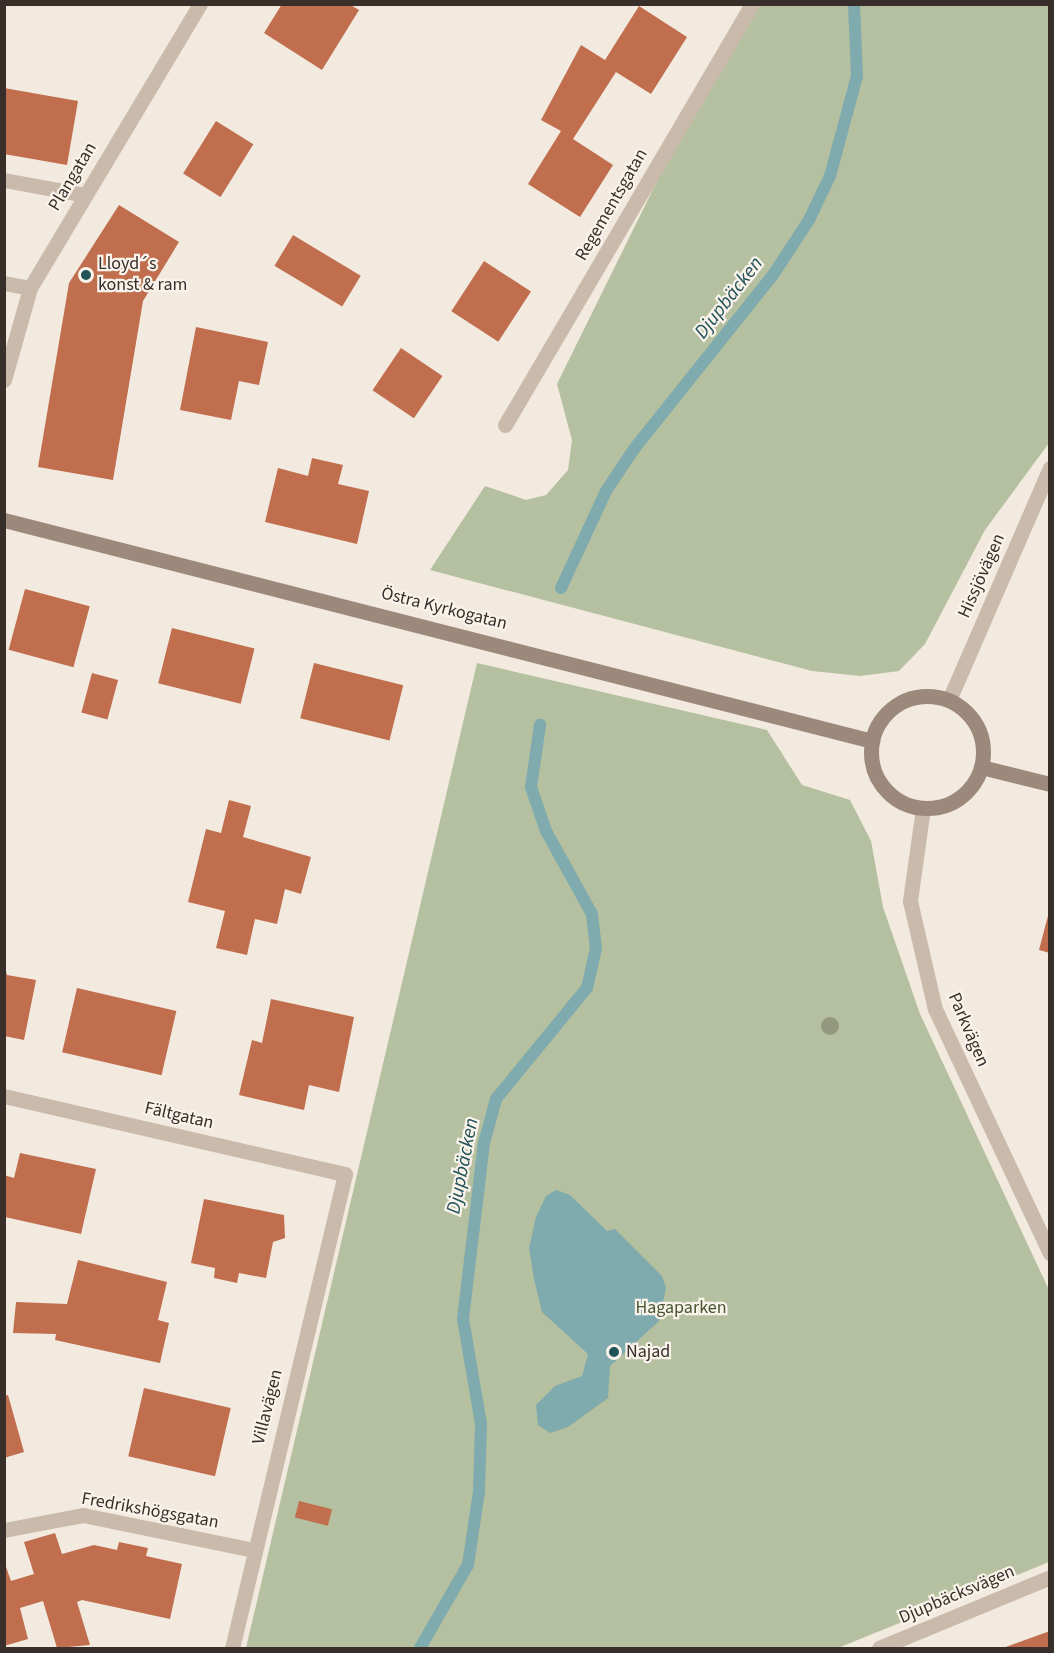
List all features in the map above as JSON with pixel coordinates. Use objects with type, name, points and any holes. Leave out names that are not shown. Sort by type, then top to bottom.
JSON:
[{"type":"street","name":"Plangatan","points":[[4,380],[30,288],[200,4]]},
{"type":"street","name":"Regementsgatan","points":[[506,425],[752,4]]},
{"type":"street","points":[[4,180],[86,195]]},
{"type":"street","points":[[4,283],[30,288]]},
{"type":"street","name":"Hissjövägen","points":[[949,700],[1050,468]]},
{"type":"street","name":"Östra Kyrkogatan","points":[[4,520],[872,741]]},
{"type":"street","points":[[920,696],[949,700],[972,715],[983,750],[981,767],[971,790],[957,801],[923,808],[895,799],[879,781],[872,741],[885,715],[902,702],[920,696]]},
{"type":"street","points":[[981,767],[1050,784]]},
{"type":"street","name":"Parkvägen","points":[[923,808],[910,901],[935,1009],[1050,1253]]},
{"type":"street","name":"Fältgatan","points":[[4,1095],[345,1174]]},
{"type":"street","name":"Villavägen","points":[[232,1648],[345,1174]]},
{"type":"street","name":"Fredrikshögsgatan","points":[[4,1530],[83,1515],[254,1550]]},
{"type":"street","name":"Djupbäcksvägen","points":[[879,1648],[1050,1577]]},
{"type":"green space","points":[[752,5],[1049,5],[1049,443],[985,530],[925,644],[899,671],[860,676],[812,671],[430,570],[485,486],[526,500],[546,495],[568,470],[572,440],[557,384],[705,84]]},
{"type":"green space","name":"Hagaparken","points":[[477,663],[767,730],[802,785],[850,800],[871,841],[883,907],[920,1014],[1049,1290],[1049,1562],[838,1648],[246,1648]]},
{"type":"water","points":[[556,1190],[570,1195],[607,1231],[615,1229],[662,1276],[666,1288],[659,1321],[610,1366],[608,1398],[568,1427],[550,1433],[538,1425],[536,1405],[555,1386],[582,1376],[588,1354],[542,1312],[534,1279],[529,1248],[536,1217],[546,1196]]},
{"type":"building","points":[[282,4],[349,4],[359,10],[322,70],[264,33]]},
{"type":"building","points":[[639,6],[687,37],[651,94],[616,72],[573,139],[613,165],[580,217],[528,184],[561,131],[541,120],[581,45],[605,60]]},
{"type":"building","points":[[4,88],[78,101],[67,165],[4,154]]},
{"type":"building","points":[[216,121],[253,144],[220,197],[183,174]]},
{"type":"building","points":[[119,205],[179,242],[143,301],[113,480],[38,467],[69,283]]},
{"type":"building","points":[[293,235],[361,276],[342,307],[274,266]]},
{"type":"building","points":[[484,261],[531,291],[498,342],[451,311]]},
{"type":"building","points":[[196,327],[268,342],[259,385],[239,381],[231,420],[180,410]]},
{"type":"building","points":[[401,348],[442,376],[414,418],[372,390]]},
{"type":"building","points":[[312,458],[343,465],[338,484],[369,491],[357,544],[265,522],[278,468],[308,476]]},
{"type":"building","points":[[25,589],[90,606],[73,667],[9,650]]},
{"type":"building","points":[[172,628],[254,649],[241,704],[158,683]]},
{"type":"building","points":[[314,663],[403,685],[389,741],[300,718]]},
{"type":"building","points":[[92,673],[118,680],[107,720],[81,713]]},
{"type":"building","points":[[229,800],[251,806],[243,837],[311,857],[301,894],[285,889],[277,924],[255,919],[247,955],[216,948],[225,911],[188,902],[206,829],[221,833]]},
{"type":"building","points":[[1050,912],[1050,953],[1039,950]]},
{"type":"building","points":[[4,966],[7,975],[36,980],[24,1040],[4,1036]]},
{"type":"building","points":[[77,988],[176,1011],[162,1075],[62,1052]]},
{"type":"building","points":[[271,999],[354,1017],[339,1092],[309,1085],[304,1110],[239,1095],[252,1040],[262,1043]]},
{"type":"building","points":[[20,1153],[96,1169],[81,1234],[5,1217],[4,1175],[14,1178]]},
{"type":"building","points":[[204,1199],[284,1215],[285,1238],[273,1242],[266,1278],[239,1273],[237,1283],[214,1278],[215,1268],[191,1263]]},
{"type":"building","points":[[78,1260],[167,1282],[158,1320],[169,1323],[160,1363],[55,1340],[56,1334],[13,1333],[16,1302],[67,1304]]},
{"type":"building","points":[[144,1388],[231,1408],[215,1476],[128,1456]]},
{"type":"building","points":[[8,1395],[24,1452],[4,1458],[4,1396]]},
{"type":"building","points":[[299,1501],[332,1509],[328,1526],[295,1517]]},
{"type":"building","points":[[55,1533],[62,1554],[94,1545],[117,1550],[119,1542],[148,1548],[146,1556],[182,1564],[170,1619],[82,1600],[77,1602],[90,1645],[57,1648],[43,1601],[20,1608],[28,1639],[4,1646],[4,1561],[11,1581],[34,1574],[24,1542]]},
{"type":"building","points":[[1050,1631],[1050,1648],[1003,1648]]},
{"type":"waterway","name":"Djupbäcken","points":[[561,588],[606,491],[634,449],[773,275],[809,220],[830,176],[857,76],[854,4]]},
{"type":"waterway","name":"Djupbäcken","points":[[420,1648],[468,1565],[479,1491],[481,1424],[463,1319],[484,1143],[496,1099],[587,988],[596,948],[592,914],[546,831],[531,787],[540,725]]},
{"type":"place","name":"Lloyd´s konst & ram","points":[[86,275]]},
{"type":"place","name":"Najad","points":[[614,1352]]}]
